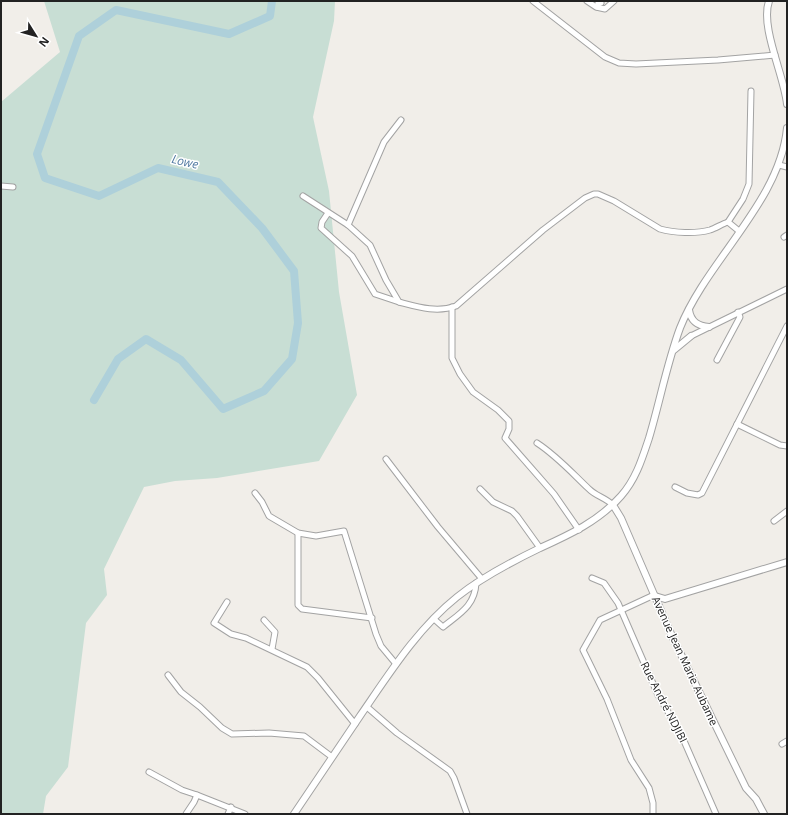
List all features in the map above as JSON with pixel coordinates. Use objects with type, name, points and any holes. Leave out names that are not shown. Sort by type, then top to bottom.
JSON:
[{"type":"street","points":[[534,1],[605,57],[619,63],[710,60],[776,55]]},
{"type":"street","points":[[587,1],[597,7],[605,9],[614,1]]},
{"type":"street","points":[[769,1],[767,18],[787,104]]},
{"type":"street","points":[[328,213],[322,222],[321,228],[352,256],[376,294],[428,309],[452,307],[467,297],[501,264],[542,230],[585,198],[594,194],[598,194],[614,201],[660,229],[666,231],[696,232],[712,229],[728,222],[743,199],[749,184],[751,91]]},
{"type":"street","points":[[348,225],[384,142],[401,120]]},
{"type":"street","points":[[294,814],[396,664],[434,619],[456,598],[479,581],[540,548],[579,530],[613,505],[632,482],[641,462],[656,415],[671,355],[680,330],[689,310],[768,186],[779,164],[787,128]]},
{"type":"street","points":[[779,164],[787,167]]},
{"type":"street","points":[[1,186],[13,187]]},
{"type":"street","points":[[302,196],[348,225],[370,245],[386,280],[400,302]]},
{"type":"street","points":[[728,222],[739,231]]},
{"type":"street","points":[[671,355],[678,346],[691,336],[787,289]]},
{"type":"street","points":[[452,307],[452,358],[460,374],[473,392],[498,410],[509,421],[509,429],[505,438],[554,494],[579,530]]},
{"type":"street","points":[[689,310],[691,318],[696,324],[709,327]]},
{"type":"street","points":[[717,360],[738,324],[740,317],[738,312]]},
{"type":"street","points":[[675,488],[693,495],[702,493],[787,326]]},
{"type":"street","points":[[680,330],[683,334],[691,336]]},
{"type":"street","points":[[737,424],[780,445],[787,446]]},
{"type":"street","points":[[537,443],[555,456],[590,490],[602,496],[613,505]]},
{"type":"street","points":[[386,459],[479,581]]},
{"type":"street","points":[[480,489],[493,502],[512,511],[540,548]]},
{"type":"street","points":[[255,493],[262,502],[269,516],[298,533],[316,536],[344,531],[381,646],[396,664]]},
{"type":"street","name":"Avenue Jean Marie Aubame","points":[[613,505],[621,518],[654,596],[746,788],[756,799],[764,814]]},
{"type":"street","points":[[774,521],[787,511]]},
{"type":"street","points":[[298,533],[298,604],[302,609],[372,618]]},
{"type":"street","points":[[653,814],[653,803],[650,788],[631,760],[607,699],[583,650],[598,623],[620,610],[654,596],[665,599],[787,562]]},
{"type":"street","name":"Rue André NDJIBI","points":[[592,578],[601,581],[608,587],[618,602],[620,610],[658,695],[680,734],[716,814]]},
{"type":"street","points":[[434,619],[443,627],[458,615],[474,598],[479,581]]},
{"type":"street","points":[[660,608],[665,599]]},
{"type":"street","points":[[227,602],[214,623],[231,634],[246,638],[272,649],[307,667],[318,678],[355,724]]},
{"type":"street","points":[[264,620],[275,632],[272,649]]},
{"type":"street","points":[[168,675],[181,692],[200,707],[222,728],[232,734],[269,733],[304,736],[332,757]]},
{"type":"street","points":[[367,707],[397,733],[450,771],[467,814]]},
{"type":"street","points":[[149,772],[182,790],[231,807],[245,814]]},
{"type":"street","points":[[186,814],[197,795]]},
{"type":"street","points":[[228,814],[231,807]]},
{"type":"green space","points":[[44,1],[335,1],[334,21],[313,117],[329,191],[339,292],[357,395],[319,461],[217,478],[175,481],[144,487],[104,569],[107,595],[86,623],[68,767],[46,796],[43,814],[1,814],[1,102],[60,52]]},
{"type":"waterway","name":"Lowe","points":[[94,400],[118,359],[146,339],[181,360],[223,409],[264,391],[292,359],[298,323],[294,271],[262,228],[218,182],[158,168],[99,196],[45,178],[37,154],[79,36],[116,10],[229,34],[270,16],[272,1]]}]
